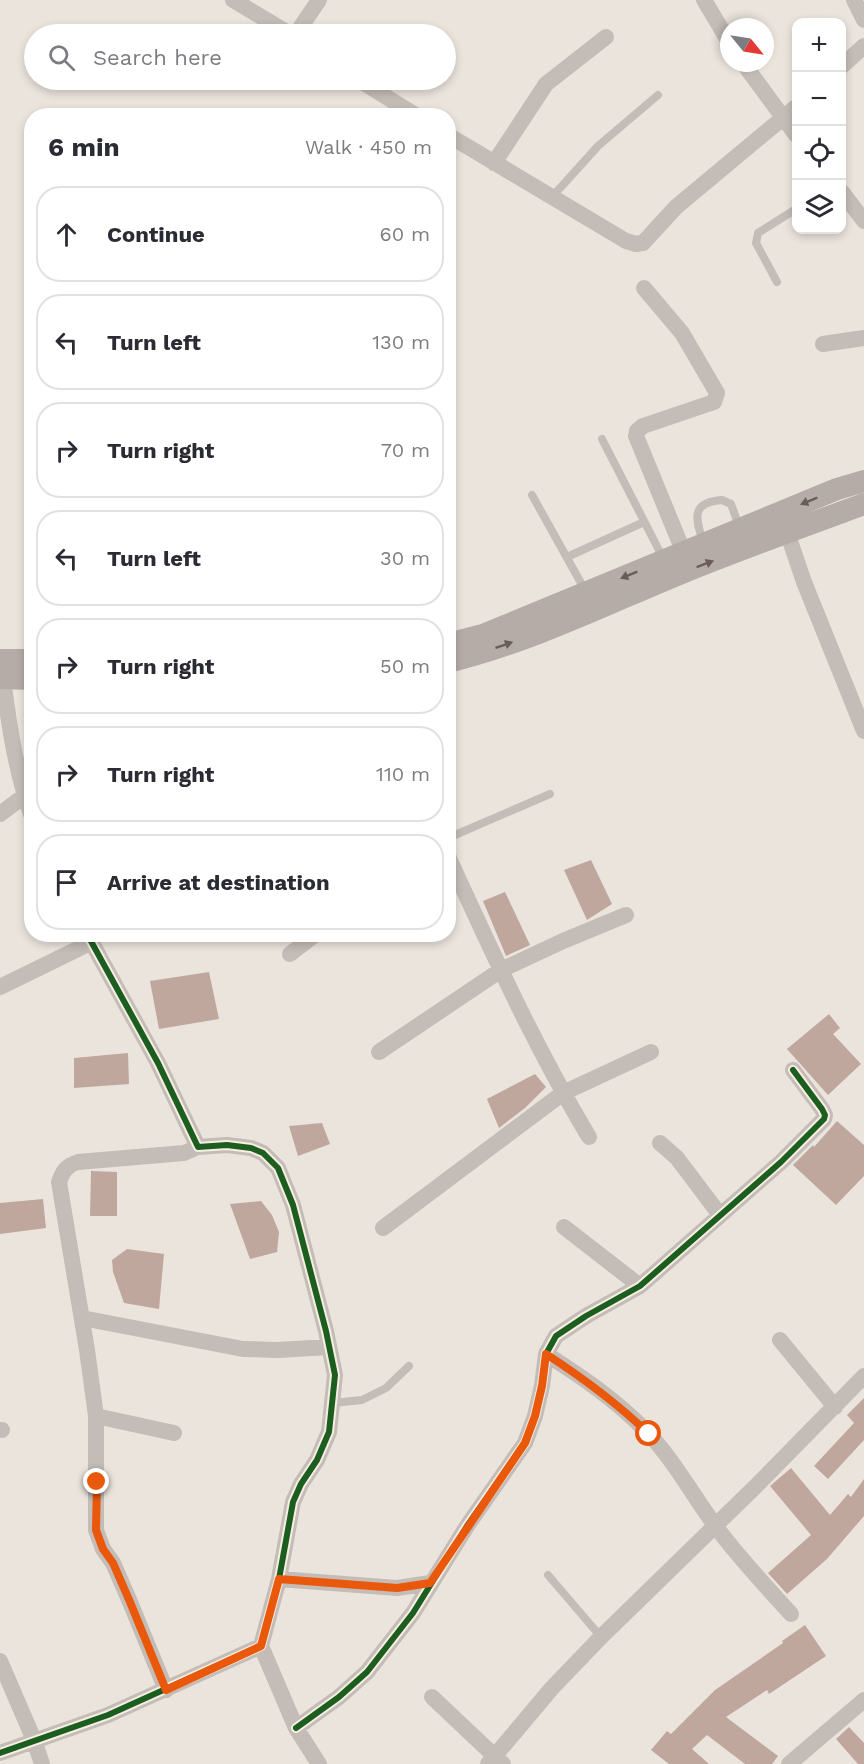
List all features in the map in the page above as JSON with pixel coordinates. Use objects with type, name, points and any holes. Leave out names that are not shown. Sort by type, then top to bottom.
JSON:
[{"type":"main road","points":[[456,642],[483,635],[837,489],[864,481]]},
{"type":"main road","points":[[456,660],[523,639],[787,532],[864,504]]},
{"type":"main road","points":[[2,669],[24,662]]},
{"type":"main road","points":[[2,669],[24,676]]},
{"type":"street","points":[[233,0],[273,24]]},
{"type":"street","points":[[303,24],[319,0]]},
{"type":"street","points":[[854,0],[864,20]]},
{"type":"street","points":[[708,1],[720,24]]},
{"type":"street","points":[[494,163],[546,84],[606,37]]},
{"type":"street","points":[[846,62],[864,46]]},
{"type":"street","points":[[750,72],[792,130]]},
{"type":"street","points":[[375,90],[404,108]]},
{"type":"street","points":[[456,140],[626,241],[636,244],[643,243],[676,207],[792,110]]},
{"type":"street","points":[[846,197],[864,221]]},
{"type":"street","points":[[644,288],[682,333],[717,393],[714,402],[643,426],[637,431],[636,436],[684,553]]},
{"type":"street","points":[[823,344],[864,338]]},
{"type":"street","points":[[787,532],[804,582],[864,731]]},
{"type":"street","points":[[0,814],[24,796],[3,708],[2,669]]},
{"type":"street","points":[[456,873],[501,970],[563,1093],[589,1137]]},
{"type":"street","points":[[379,1052],[501,970],[562,941],[626,915]]},
{"type":"street","points":[[0,987],[83,942]]},
{"type":"street","points":[[92,942],[158,1063],[198,1147]]},
{"type":"street","points":[[290,954],[306,942]]},
{"type":"street","points":[[383,1228],[563,1093],[651,1052]]},
{"type":"street","points":[[296,1728],[367,1672],[413,1613],[430,1583],[525,1443],[535,1416],[546,1354],[556,1336],[640,1286],[781,1162],[824,1119],[822,1109],[793,1070]]},
{"type":"street","points":[[660,1143],[677,1158],[720,1215]]},
{"type":"street","points":[[166,1690],[113,1563],[103,1549],[96,1530],[96,1416],[59,1182],[63,1171],[78,1162],[184,1153],[198,1147],[227,1144],[251,1148],[263,1153],[278,1168],[293,1205],[335,1376],[329,1432],[317,1460],[301,1484],[293,1502],[279,1579],[261,1646],[296,1728],[319,1764]]},
{"type":"street","points":[[564,1227],[640,1286]]},
{"type":"street","points":[[82,1318],[243,1348],[278,1350],[329,1347]]},
{"type":"street","points":[[780,1340],[835,1407]]},
{"type":"street","points":[[546,1354],[621,1406],[649,1434],[715,1526],[792,1614]]},
{"type":"street","points":[[432,1697],[495,1761],[552,1688],[864,1376]]},
{"type":"street","points":[[96,1416],[174,1433]]},
{"type":"street","points":[[279,1579],[397,1588],[430,1583]]},
{"type":"street","points":[[0,1753],[108,1715],[261,1646]]},
{"type":"street","points":[[0,1661],[42,1764]]},
{"type":"street","points":[[789,1764],[864,1700]]},
{"type":"lane","points":[[552,197],[598,146],[658,95]]},
{"type":"lane","points":[[777,282],[756,243],[756,238],[758,233],[792,212]]},
{"type":"lane","points":[[602,439],[644,522],[684,553],[699,509],[706,504],[722,500],[731,504],[741,529]]},
{"type":"lane","points":[[532,495],[587,592]]},
{"type":"lane","points":[[567,557],[644,522]]},
{"type":"lane","points":[[456,835],[550,794]]},
{"type":"lane","points":[[333,1403],[362,1400],[386,1388],[409,1366]]},
{"type":"lane","points":[[548,1575],[601,1637]]},
{"type":"building","points":[[591,860],[612,904],[587,920],[564,870]]},
{"type":"building","points":[[505,892],[530,945],[506,956],[483,901]]},
{"type":"building","points":[[209,972],[219,1019],[159,1029],[150,981]]},
{"type":"building","points":[[829,1014],[840,1028],[833,1034],[861,1064],[828,1095],[787,1049]]},
{"type":"building","points":[[128,1053],[129,1084],[74,1088],[74,1058]]},
{"type":"building","points":[[535,1074],[546,1087],[525,1108],[499,1128],[487,1099]]},
{"type":"building","points":[[837,1121],[864,1145],[864,1176],[836,1205],[793,1165],[813,1145],[814,1147]]},
{"type":"building","points":[[322,1123],[330,1144],[298,1156],[289,1126]]},
{"type":"building","points":[[91,1171],[117,1172],[117,1216],[90,1216]]},
{"type":"building","points":[[43,1199],[46,1228],[0,1234],[0,1203]]},
{"type":"building","points":[[261,1201],[272,1215],[279,1232],[277,1252],[250,1259],[230,1204]]},
{"type":"building","points":[[127,1249],[164,1254],[159,1309],[124,1303],[113,1272],[112,1260]]},
{"type":"building","points":[[864,1398],[864,1440],[828,1479],[814,1466],[854,1423],[847,1415]]},
{"type":"building","points":[[791,1468],[830,1515],[848,1494],[851,1497],[864,1479],[864,1516],[827,1559],[787,1594],[768,1573],[811,1535],[770,1486]]},
{"type":"building","points":[[805,1625],[826,1656],[769,1694],[767,1690],[726,1717],[778,1756],[772,1764],[745,1764],[707,1735],[692,1749],[709,1764],[669,1764],[651,1750],[667,1731],[671,1734],[715,1690]]},
{"type":"building","points":[[849,1727],[864,1743],[864,1764],[858,1764],[836,1739]]},
{"type":"cycle path","points":[[0,1753],[108,1715],[261,1646],[279,1579],[293,1502],[301,1484],[317,1460],[329,1432],[335,1375],[326,1331],[293,1205],[278,1168],[263,1153],[251,1148],[227,1145],[198,1147],[158,1063],[91,942]]},
{"type":"cycle path","points":[[296,1728],[339,1697],[367,1672],[413,1613],[467,1526],[525,1443],[535,1416],[546,1354],[556,1336],[586,1316],[640,1286],[781,1162],[824,1119],[822,1109],[793,1070]]},
{"type":"route","points":[[97,1482],[96,1530],[103,1549],[113,1563],[166,1690],[261,1646],[279,1579],[397,1588],[430,1583],[525,1443],[535,1416],[546,1354],[621,1406],[649,1434]]}]
